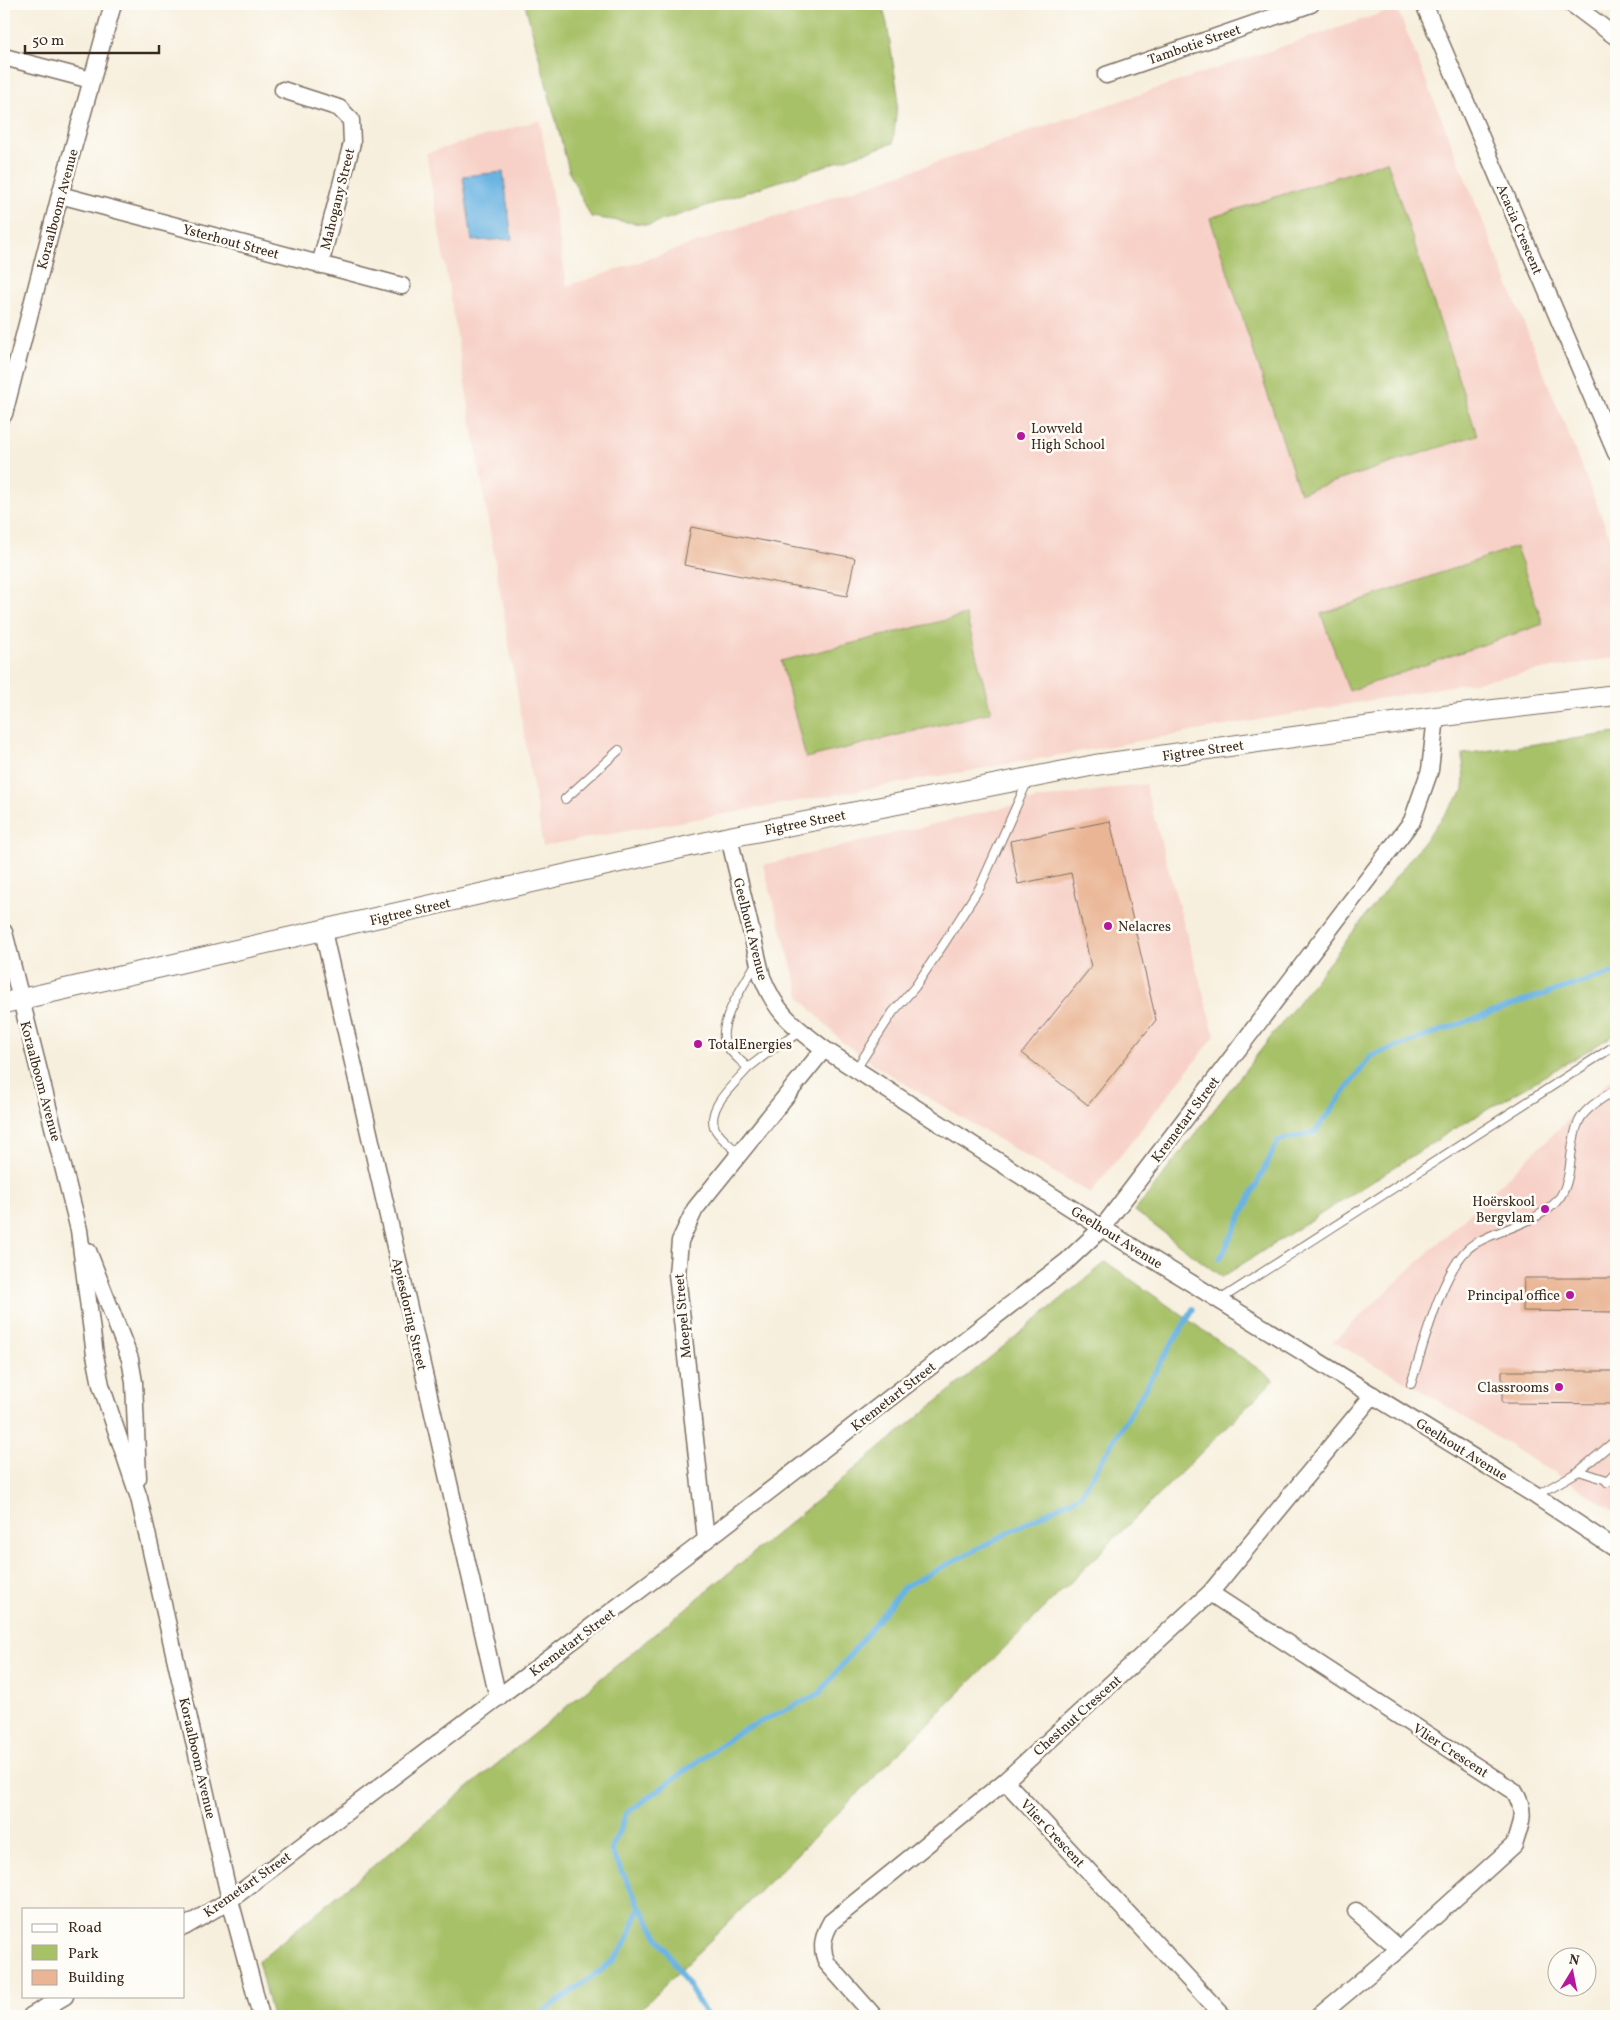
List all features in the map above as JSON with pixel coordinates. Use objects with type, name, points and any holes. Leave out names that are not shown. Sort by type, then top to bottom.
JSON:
[{"type":"street","name":"Koraalboom Avenue","points":[[4,414],[8,374],[113,4]]},
{"type":"street","name":"Tambotie Street","points":[[1106,75],[1311,4]]},
{"type":"street","name":"Acacia Crescent","points":[[1424,4],[1616,453]]},
{"type":"street","points":[[1572,4],[1616,37]]},
{"type":"street","points":[[4,57],[91,80]]},
{"type":"street","name":"Mahogany Street","points":[[283,90],[340,108],[351,120],[352,142],[320,265]]},
{"type":"street","name":"Ysterhout Street","points":[[60,195],[402,286]]},
{"type":"street","name":"Figtree Street","points":[[12,1002],[729,837],[1095,765],[1436,717],[1616,695]]},
{"type":"street","name":"Kremetart Street","points":[[185,1926],[230,1900],[706,1540],[1067,1262],[1102,1228],[1412,821],[1430,770],[1436,717]]},
{"type":"street","name":"Geelhout Avenue","points":[[729,837],[762,978],[771,999],[788,1022],[856,1070],[1102,1228],[1536,1496],[1616,1549]]},
{"type":"street","name":"Apiesdoring Street","points":[[323,931],[498,1698]]},
{"type":"street","name":"Koraalboom Avenue","points":[[4,932],[12,1002],[79,1230],[130,1359],[134,1382],[139,1498]]},
{"type":"street","name":"Moepel Street","points":[[706,1540],[677,1274],[680,1241],[695,1209],[824,1049]]},
{"type":"street","name":"Koraalboom Avenue","points":[[79,1230],[94,1355],[101,1385],[139,1498],[230,1900],[261,2016]]},
{"type":"street","name":"Chestnut Crescent","points":[[874,2016],[827,1964],[823,1955],[822,1943],[831,1922],[1005,1781],[1210,1593],[1374,1395]]},
{"type":"street","name":"Vlier Crescent","points":[[1210,1593],[1514,1791],[1522,1803],[1521,1822],[1514,1844],[1399,1949],[1319,2016]]},
{"type":"street","name":"Vlier Crescent","points":[[1005,1781],[1223,2016]]},
{"type":"street","points":[[1356,1911],[1399,1949]]},
{"type":"street","points":[[31,2016],[62,1998]]},
{"type":"lane","points":[[565,799],[619,750]]},
{"type":"lane","points":[[856,1070],[893,1012],[915,986],[945,942],[980,886],[1029,778]]},
{"type":"lane","points":[[748,1068],[726,1044],[724,1028],[758,960]]},
{"type":"lane","points":[[740,1154],[716,1130],[712,1117],[716,1107],[748,1068],[779,1044],[802,1032]]},
{"type":"lane","points":[[1218,1301],[1616,1045]]},
{"type":"lane","points":[[1411,1384],[1439,1299],[1458,1262],[1473,1245],[1552,1208],[1566,1187],[1579,1120],[1587,1111],[1616,1089]]},
{"type":"lane","points":[[1536,1496],[1579,1471],[1616,1440]]},
{"type":"lane","points":[[1579,1471],[1607,1482],[1616,1483]]},
{"type":"lane","points":[[1607,1482],[1616,1472]]},
{"type":"shaded area","name":"Lowveld High School","points":[[1397,8],[1616,552],[1616,657],[543,846],[426,153],[540,120],[567,286]]},
{"type":"shaded area","name":"Nelacres","points":[[1145,784],[1215,1036],[1090,1194],[882,1070],[842,1042],[801,999],[763,865],[1034,800]]},
{"type":"shaded area","name":"Hoërskool Bergvlam","points":[[1616,1075],[1616,1512],[1411,1384],[1333,1342]]},
{"type":"green space","points":[[525,4],[882,4],[898,95],[893,143],[649,225],[591,217],[570,174]]},
{"type":"green space","points":[[1387,161],[1477,435],[1300,493],[1210,218]]},
{"type":"green space","points":[[1516,547],[1543,624],[1349,691],[1321,614]]},
{"type":"green space","points":[[966,615],[991,712],[806,758],[781,661]]},
{"type":"green space","points":[[1616,733],[1616,1034],[1451,1131],[1222,1277],[1135,1211],[1464,790],[1463,754]]},
{"type":"green space","points":[[1106,1262],[1274,1380],[641,2009],[631,2016],[272,2016],[258,1961]]},
{"type":"water","points":[[503,172],[512,239],[472,241],[463,176]]},
{"type":"building","points":[[691,527],[855,558],[847,596],[684,565]]},
{"type":"building","name":"Nelacres","points":[[1110,821],[1156,1020],[1088,1105],[1022,1053],[1091,967],[1071,873],[1018,884],[1010,841]]},
{"type":"building","name":"Principal office","points":[[1524,1278],[1616,1278],[1616,1312],[1523,1311]]},
{"type":"building","name":"Classrooms","points":[[1502,1371],[1616,1371],[1616,1404],[1502,1403]]},
{"type":"waterway","points":[[1220,1259],[1278,1141],[1315,1132],[1371,1056],[1532,998],[1616,972]]},
{"type":"waterway","points":[[538,2016],[612,1962],[626,1943],[640,1907],[611,1850],[627,1813],[737,1733],[819,1694],[904,1587],[1081,1495],[1193,1309]]},
{"type":"waterway","points":[[640,1907],[707,2016]]},
{"type":"place","name":"Lowveld High School","points":[[1021,436]]},
{"type":"place","name":"Nelacres","points":[[1108,926]]},
{"type":"place","name":"TotalEnergies","points":[[698,1044]]},
{"type":"place","name":"Hoërskool Bergvlam","points":[[1545,1209]]},
{"type":"place","name":"Principal office","points":[[1570,1295]]},
{"type":"place","name":"Classrooms","points":[[1559,1387]]}]
